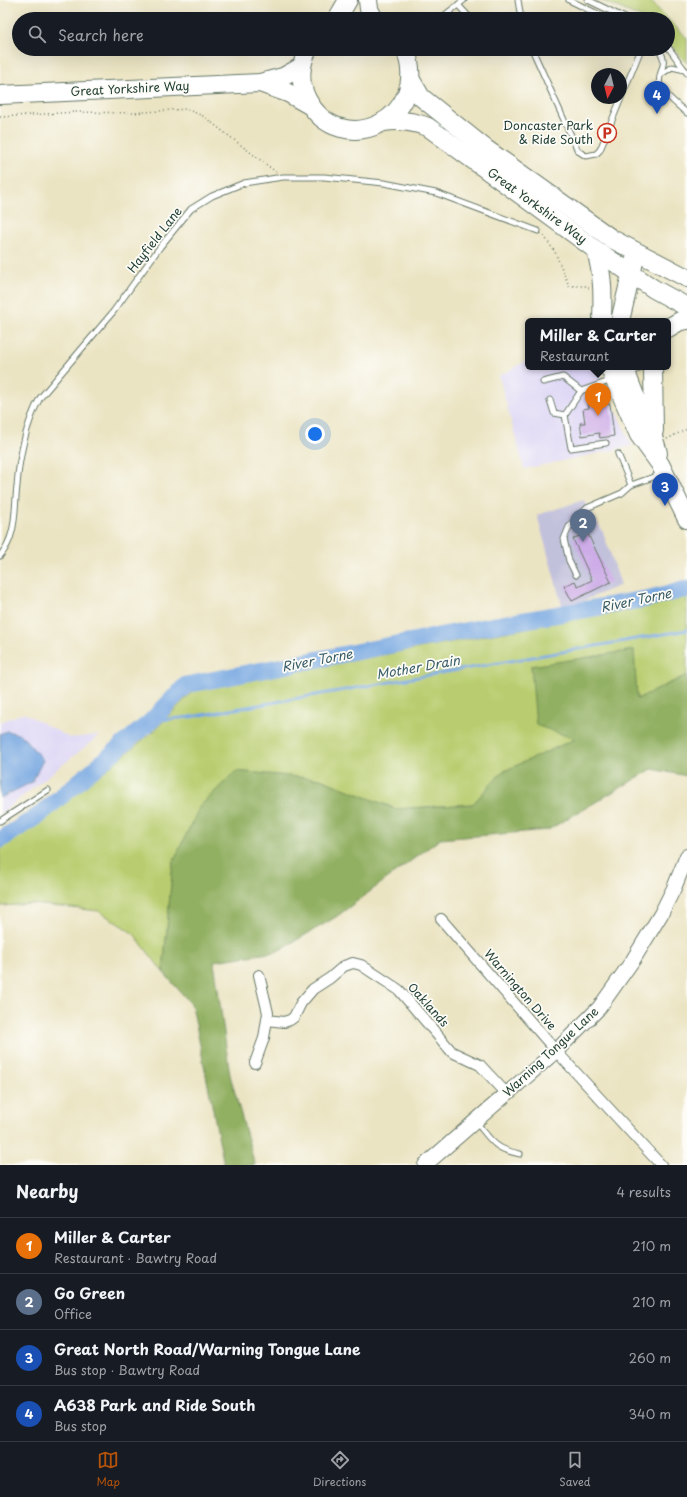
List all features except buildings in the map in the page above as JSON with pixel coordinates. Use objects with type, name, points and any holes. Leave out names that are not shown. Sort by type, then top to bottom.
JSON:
[{"type":"highway","points":[[341,12],[348,0]]},
{"type":"highway","points":[[368,0],[370,12]]},
{"type":"highway","points":[[306,56],[302,67],[301,81],[304,94],[311,106],[328,122],[344,128],[362,130],[383,122],[394,115],[402,105],[408,93],[411,80],[408,56]]},
{"type":"highway","name":"Great Yorkshire Way","points":[[0,95],[260,83],[283,77],[302,67]]},
{"type":"highway","name":"Great Yorkshire Way","points":[[411,80],[421,97],[486,149],[612,239],[687,278]]},
{"type":"highway","name":"Great Yorkshire Way","points":[[260,83],[288,93],[311,106]]},
{"type":"highway","name":"Great Yorkshire Way","points":[[383,122],[398,120],[412,121],[428,127],[596,250],[627,269],[654,289],[687,307]]},
{"type":"highway","points":[[596,250],[602,274],[597,292],[601,318]]},
{"type":"highway","points":[[620,318],[627,269],[636,252]]},
{"type":"highway","points":[[597,292],[627,269]]},
{"type":"highway","points":[[671,326],[680,321],[687,320]]},
{"type":"highway","points":[[654,370],[655,441]]},
{"type":"highway","points":[[618,372],[640,410],[655,441],[662,469]]},
{"type":"highway","points":[[618,372],[638,435],[662,469],[687,519]]},
{"type":"street","name":"Warning Tongue Lane","points":[[425,1165],[556,1051],[599,1008],[633,960],[674,888],[687,856]]},
{"type":"street","name":"Warnington Drive","points":[[441,919],[556,1051],[661,1165]]},
{"type":"street","name":"Oaklands","points":[[267,1020],[284,1022],[290,1020],[294,1017],[304,999],[313,989],[330,978],[344,966],[353,963],[361,966],[399,990],[452,1052],[480,1065],[507,1094]]},
{"type":"street","points":[[255,1063],[264,1038],[268,1013],[259,975]]},
{"type":"lane","points":[[449,12],[464,0]]},
{"type":"lane","points":[[518,0],[520,12]]},
{"type":"lane","points":[[569,0],[594,12]]},
{"type":"lane","points":[[588,0],[615,12]]},
{"type":"lane","points":[[458,5],[464,12]]},
{"type":"lane","points":[[675,55],[680,60],[686,72]]},
{"type":"lane","points":[[535,56],[578,151],[586,156],[596,154],[600,150],[638,56]]},
{"type":"lane","points":[[662,56],[664,62],[660,77],[662,89],[687,113]]},
{"type":"lane","points":[[660,77],[665,70],[672,67],[686,72]]},
{"type":"lane","name":"Hayfield Lane","points":[[0,556],[6,549],[14,529],[17,485],[21,458],[33,411],[40,398],[113,312],[160,247],[191,209],[212,196],[244,183],[283,177],[324,177],[384,183],[436,193],[538,231]]},
{"type":"lane","points":[[606,443],[571,448],[565,415],[580,391],[618,372],[628,370]]},
{"type":"lane","points":[[543,382],[563,377],[580,391]]},
{"type":"lane","points":[[550,400],[554,413],[565,415]]},
{"type":"lane","points":[[618,454],[631,485]]},
{"type":"lane","points":[[576,575],[569,561],[564,539],[569,527],[587,508],[622,493],[631,485],[662,469]]},
{"type":"lane","points":[[0,821],[48,790]]},
{"type":"lane","points":[[475,1122],[495,1145],[504,1151],[520,1154]]},
{"type":"path","points":[[0,117],[76,112],[132,113],[186,110],[203,116],[283,177]]},
{"type":"path","points":[[538,231],[547,239],[555,252],[569,286],[585,286],[597,292]]},
{"type":"path","points":[[655,441],[687,429]]},
{"type":"shaded area","points":[[525,362],[525,370],[597,370],[632,446],[524,469],[499,376]]},
{"type":"shaded area","points":[[584,500],[603,532],[621,585],[563,609],[537,515]]},
{"type":"shaded area","points":[[24,713],[70,738],[100,735],[0,814],[0,722]]},
{"type":"green space","points":[[601,0],[649,0],[661,12],[629,12]]},
{"type":"green space","points":[[675,26],[687,38],[687,63],[675,50]]},
{"type":"green space","points":[[687,595],[687,675],[637,699],[633,651],[576,739],[503,772],[473,804],[396,809],[320,779],[173,862],[163,972],[134,934],[99,911],[33,904],[0,906],[0,849],[42,821],[154,731],[194,690],[666,602]]},
{"type":"green space","points":[[634,650],[637,699],[687,675],[687,776],[652,769],[548,830],[440,839],[336,917],[276,952],[214,961],[230,1075],[255,1165],[224,1165],[192,1005],[163,972],[173,862],[200,806],[236,771],[320,779],[396,809],[473,804],[502,772],[575,739],[536,725],[531,666]]},
{"type":"water","points":[[7,731],[21,735],[43,760],[32,782],[0,798],[0,734]]},
{"type":"waterway","name":"River Torne","points":[[0,840],[39,815],[151,721],[186,685],[484,627],[646,599],[687,589]]},
{"type":"waterway","name":"Mother Drain","points":[[151,721],[190,717],[687,630]]},
{"type":"place","name":"A638 Park and Ride South","points":[[657,114]]},
{"type":"place","name":"Doncaster Park & Ride South","points":[[607,133]]},
{"type":"place","name":"Miller & Carter","points":[[598,416]]},
{"type":"place","name":"Great North Road/Warning Tongue Lane","points":[[665,506]]},
{"type":"place","name":"Go Green","points":[[583,542]]}]
